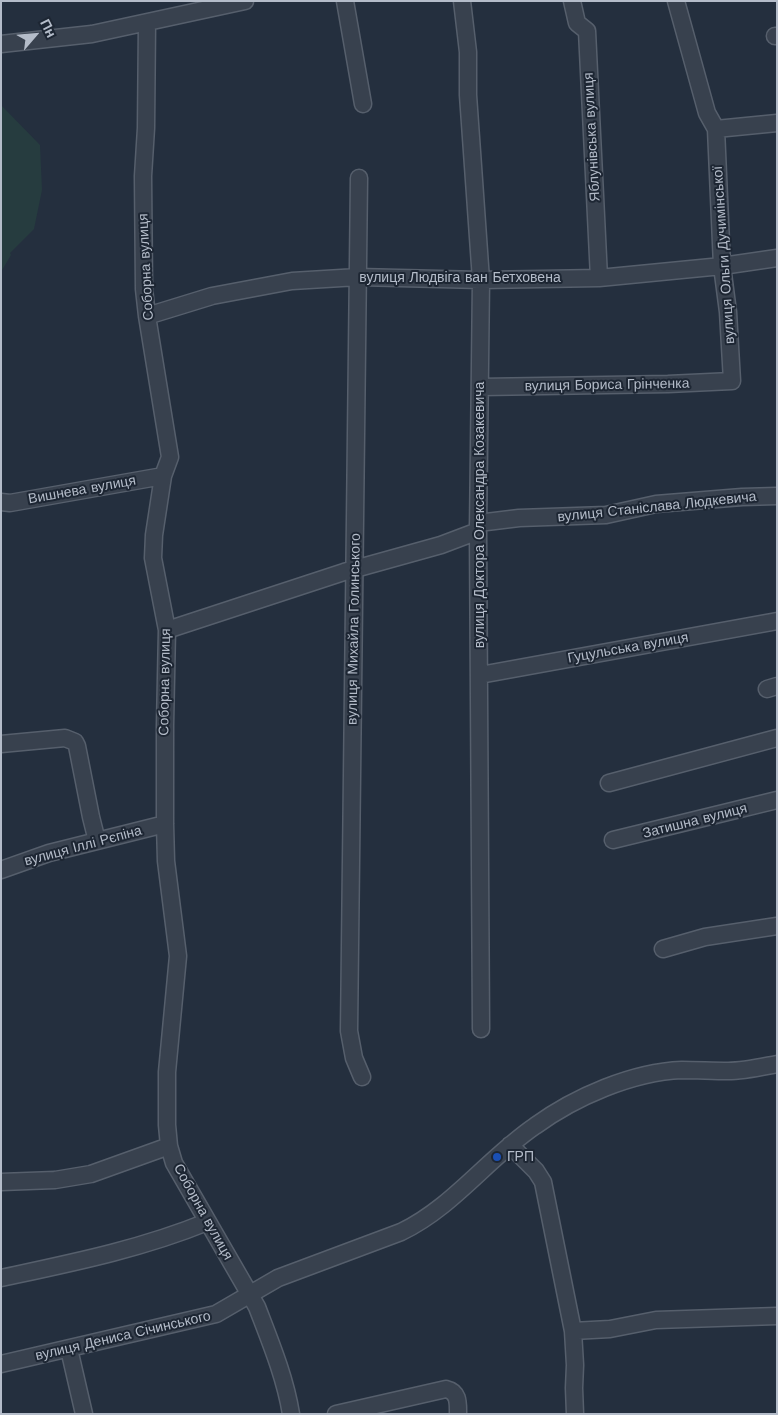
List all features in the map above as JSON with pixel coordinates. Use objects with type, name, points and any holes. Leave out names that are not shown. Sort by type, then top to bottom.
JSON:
[{"type":"street","points":[[1,44],[92,34],[245,1]]},
{"type":"street","points":[[345,1],[363,104]]},
{"type":"street","name":"вулиця Доктора Олександра Козакевича","points":[[462,1],[468,52],[468,95],[482,280],[478,527],[481,1029]]},
{"type":"street","name":"Яблунівська вулиця","points":[[572,1],[577,23],[587,31],[599,278]]},
{"type":"street","points":[[676,1],[707,113],[716,129],[777,123]]},
{"type":"street","name":"Соборна вулиця","points":[[147,23],[143,222],[144,289],[170,457],[163,476],[154,535],[153,558],[168,630],[165,725],[166,861],[178,956],[167,1072],[169,1146],[174,1163],[250,1294],[269,1339],[288,1398],[291,1414]]},
{"type":"street","name":"вулиця Ольги Дучимінської","points":[[716,129],[722,266],[728,312],[732,381]]},
{"type":"street","name":"вулиця Михайла Голинського","points":[[359,178],[349,1031],[354,1058],[362,1077]]},
{"type":"street","name":"вулиця Людвіга ван Бетховена","points":[[147,316],[212,296],[292,281],[358,277],[482,280],[599,278],[722,266],[750,260],[777,258]]},
{"type":"street","name":"вулиця Бориса Грінченка","points":[[481,387],[732,381]]},
{"type":"street","name":"Вишнева вулиця","points":[[1,502],[10,503],[163,476]]},
{"type":"street","name":"вулиця Станіслава Людкевича","points":[[168,630],[355,570],[441,545],[478,527],[519,518],[606,515],[656,504],[777,496]]},
{"type":"street","name":"Гуцульська вулиця","points":[[480,675],[777,621]]},
{"type":"street","points":[[1,744],[65,738],[75,742],[78,746],[97,840]]},
{"type":"street","points":[[609,783],[777,738]]},
{"type":"street","name":"Затишна вулиця","points":[[613,840],[777,800]]},
{"type":"street","name":"вулиця Іллі Рєпіна","points":[[1,870],[49,853],[165,824]]},
{"type":"street","points":[[663,949],[705,937],[777,926]]},
{"type":"street","name":"вулиця Дениса Січинського","points":[[1,1364],[216,1314],[278,1278],[401,1232],[413,1226],[448,1200],[510,1145],[535,1126],[567,1106],[608,1087],[662,1072],[682,1070],[729,1071],[777,1064]]},
{"type":"street","points":[[510,1145],[536,1171],[543,1182],[573,1331],[576,1365],[574,1388],[575,1414]]},
{"type":"street","points":[[1,1182],[55,1180],[91,1174],[169,1146]]},
{"type":"street","points":[[1,1278],[148,1243],[207,1222]]},
{"type":"street","points":[[573,1331],[610,1329],[656,1320],[777,1316]]},
{"type":"street","points":[[68,1349],[84,1414]]},
{"type":"street","points":[[336,1414],[446,1390],[452,1391],[456,1395],[458,1414]]},
{"type":"green space","points":[[1,105],[40,145],[42,190],[34,229],[10,253],[11,255],[1,272]]},
{"type":"place","name":"ГРП","points":[[497,1157]]}]
